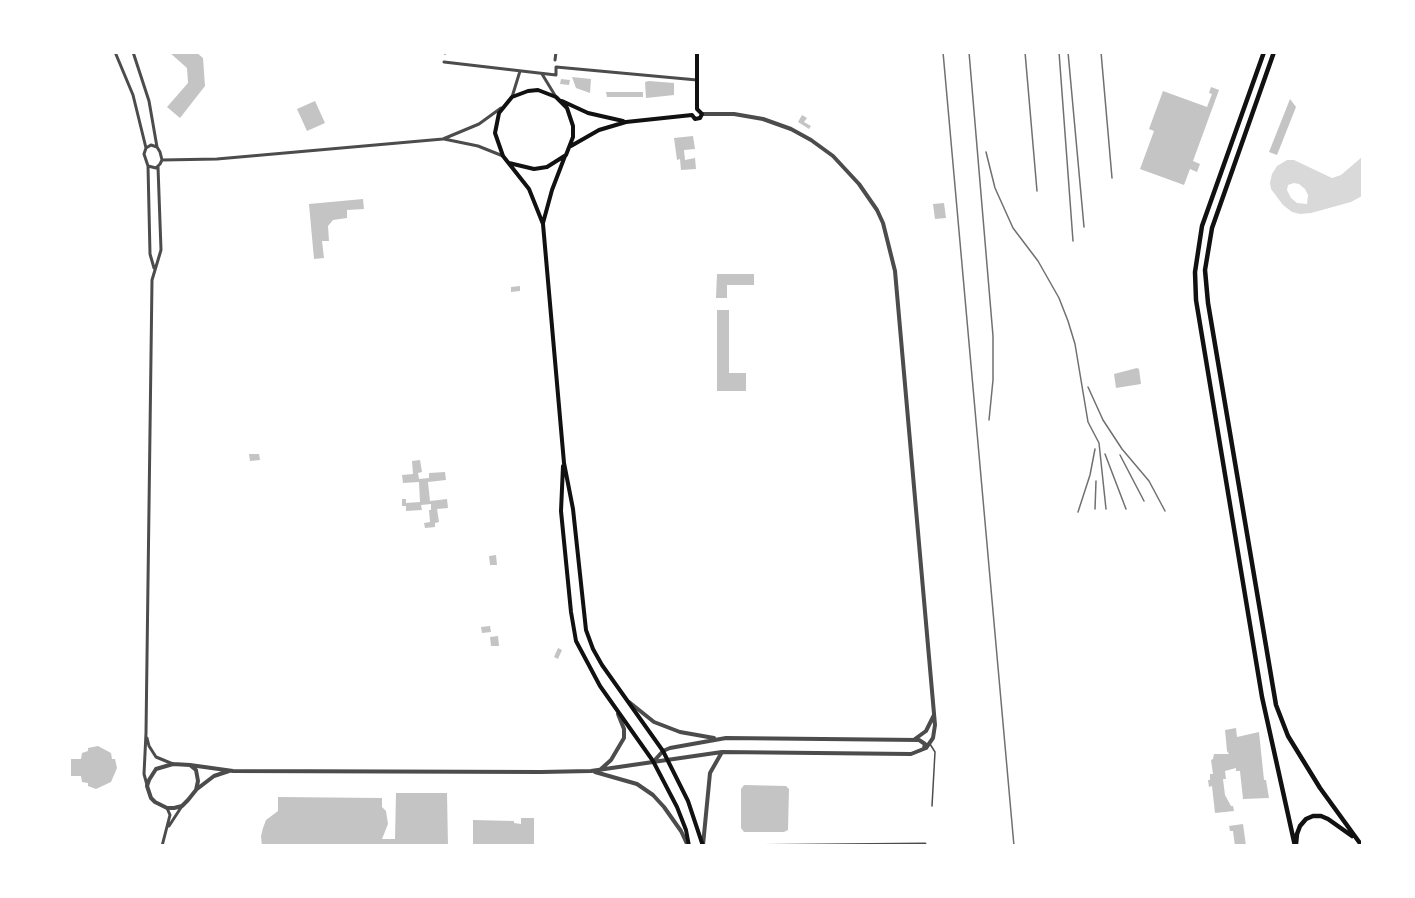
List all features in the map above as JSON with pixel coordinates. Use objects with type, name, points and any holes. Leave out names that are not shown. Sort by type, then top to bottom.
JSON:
[{"type":"main road","points":[[570,147],[599,130],[626,122],[692,115],[698,119],[702,114],[698,109],[697,52]]},
{"type":"main road","points":[[1264,52],[1202,226],[1195,272],[1196,300],[1262,697],[1295,846]]},
{"type":"main road","points":[[1274,52],[1212,228],[1205,270],[1208,303],[1276,705],[1294,744],[1320,788],[1361,845]]},
{"type":"main road","points":[[626,122],[588,113],[538,90],[512,97],[504,105],[496,123],[495,133],[503,156],[529,189],[543,224],[564,463],[573,509],[586,630],[593,649],[668,759],[688,801],[703,846]]},
{"type":"main road","points":[[543,224],[552,190],[570,147],[573,132],[571,117],[558,98]]},
{"type":"main road","points":[[692,115],[693,111],[698,109]]},
{"type":"main road","points":[[509,163],[534,169],[547,167],[566,155]]},
{"type":"main road","points":[[564,463],[561,511],[574,633],[590,669],[653,761],[677,807],[686,830],[688,846]]},
{"type":"main road","points":[[1295,846],[1300,826],[1306,819],[1313,816],[1321,816],[1336,823],[1361,845]]},
{"type":"street","points":[[115,52],[133,95],[146,148],[144,154],[148,166],[150,254],[154,270]]},
{"type":"street","points":[[133,52],[162,160]]},
{"type":"street","points":[[555,60],[556,52]]},
{"type":"street","points":[[444,62],[556,75],[556,67],[697,80]]},
{"type":"street","points":[[512,97],[520,71]]},
{"type":"street","points":[[542,74],[558,98]]},
{"type":"street","points":[[442,139],[479,124],[504,105]]},
{"type":"street","points":[[146,733],[149,746],[156,757],[173,764],[233,771],[591,771],[722,752],[911,754],[921,752],[930,743],[935,731],[934,715],[895,272],[883,223],[855,178],[833,156],[811,140],[776,123],[750,116],[702,114]]},
{"type":"street","points":[[162,160],[218,159],[442,139],[478,146],[503,156]]},
{"type":"street","points":[[146,148],[151,145],[157,147]]},
{"type":"street","points":[[162,160],[158,167],[161,250],[152,280],[144,774],[151,798],[167,808],[182,806]]},
{"type":"street","points":[[148,166],[158,167]]},
{"type":"street","points":[[625,698],[654,722],[681,732],[718,739],[911,739],[923,741],[924,748],[921,752]]},
{"type":"street","points":[[600,770],[615,755],[624,738],[624,729],[618,713]]},
{"type":"street","points":[[911,739],[926,731],[934,715]]},
{"type":"street","points":[[653,761],[663,751],[718,739]]},
{"type":"street","points":[[703,846],[710,773],[722,752]]},
{"type":"street","points":[[147,786],[156,769],[173,764]]},
{"type":"street","points":[[190,765],[196,770],[198,776],[196,790]]},
{"type":"street","points":[[167,830],[182,806],[196,790],[213,776],[233,771]]},
{"type":"street","points":[[591,771],[637,784],[653,795],[681,831],[688,846]]},
{"type":"street","points":[[162,846],[170,815],[167,808]]},
{"type":"street","points":[[711,846],[925,844]]},
{"type":"lane","points":[[930,743],[935,752],[932,806]]},
{"type":"shaded area","points":[[1362,157],[1362,196],[1351,202],[1311,213],[1292,212],[1283,205],[1271,189],[1270,183],[1277,166],[1287,160],[1294,160],[1332,178],[1341,175]],"holes":[[[1299,184],[1308,195],[1307,204],[1297,203],[1287,190],[1288,185]]]},
{"type":"building","points":[[169,52],[196,52],[203,58],[205,86],[180,118],[167,107],[188,83],[187,68]]},
{"type":"building","points":[[572,77],[591,79],[590,93],[576,88]]},
{"type":"building","points":[[561,79],[570,80],[569,85],[560,84]]},
{"type":"building","points":[[645,82],[674,83],[674,95],[646,98]]},
{"type":"building","points":[[1211,87],[1219,90],[1193,161],[1200,164],[1197,172],[1190,169],[1184,185],[1140,169],[1154,131],[1149,129],[1163,91],[1207,107],[1212,94],[1209,93]]},
{"type":"building","points":[[606,92],[643,92],[643,97],[607,97]]},
{"type":"building","points":[[1290,99],[1296,107],[1277,155],[1269,152]]},
{"type":"building","points":[[315,101],[325,123],[307,131],[297,109]]},
{"type":"building","points":[[802,115],[807,118],[804,122],[811,126],[809,129],[798,122]]},
{"type":"building","points":[[693,136],[695,149],[684,150],[685,160],[695,158],[696,169],[681,170],[674,138]]},
{"type":"building","points":[[363,199],[364,209],[347,210],[347,218],[333,220],[328,226],[329,241],[322,241],[324,258],[314,259],[309,204]]},
{"type":"building","points":[[944,203],[946,218],[935,219],[933,204]]},
{"type":"building","points":[[717,274],[754,274],[754,285],[727,285],[727,298],[716,298]]},
{"type":"building","points":[[520,286],[520,291],[511,292],[511,287]]},
{"type":"building","points":[[717,310],[729,310],[729,373],[746,373],[746,391],[717,391]]},
{"type":"building","points":[[1137,368],[1141,384],[1116,388],[1114,374]]},
{"type":"building","points":[[249,454],[259,454],[260,460],[250,461]]},
{"type":"building","points":[[420,460],[422,472],[418,473],[419,479],[429,478],[429,473],[445,472],[446,480],[428,482],[430,501],[447,499],[448,508],[437,509],[439,522],[435,523],[435,527],[425,528],[424,523],[430,522],[431,504],[421,505],[422,510],[406,511],[406,506],[402,506],[402,499],[406,499],[406,503],[420,502],[419,482],[403,483],[402,475],[413,474],[412,461]]},
{"type":"building","points":[[496,555],[497,565],[490,565],[489,556]]},
{"type":"building","points":[[490,626],[491,632],[482,633],[481,627]]},
{"type":"building","points":[[498,636],[499,646],[491,646],[490,637]]},
{"type":"building","points":[[558,648],[562,650],[558,659],[554,657]]},
{"type":"building","points":[[1236,728],[1237,737],[1259,732],[1264,780],[1266,780],[1269,798],[1243,799],[1240,771],[1236,771],[1236,768],[1225,771],[1226,779],[1223,779],[1225,795],[1234,811],[1215,813],[1212,786],[1209,787],[1208,780],[1210,780],[1210,774],[1213,774],[1211,760],[1214,754],[1229,754],[1225,730]]},
{"type":"building","points":[[98,746],[111,753],[117,768],[111,782],[96,789],[82,782],[81,776],[71,776],[71,759],[81,759],[82,753],[88,751],[88,748]]},
{"type":"building","points":[[744,785],[786,786],[789,789],[788,830],[784,832],[744,832],[741,828],[741,789]]},
{"type":"building","points":[[396,793],[447,793],[448,846],[262,846],[263,828],[266,820],[278,811],[278,797],[382,798],[382,807],[386,811],[388,824],[382,839],[395,839]]},
{"type":"building","points":[[521,818],[534,818],[534,846],[473,846],[473,820],[514,821],[514,823],[521,824]]},
{"type":"building","points":[[1243,824],[1246,846],[1235,846],[1233,831],[1230,831],[1229,826]]},
{"type":"railway","points":[[943,52],[1014,846]]},
{"type":"railway","points":[[969,52],[993,336],[993,380],[989,420]]},
{"type":"railway","points":[[1025,52],[1037,191]]},
{"type":"railway","points":[[1059,52],[1073,241]]},
{"type":"railway","points":[[1068,52],[1084,227]]},
{"type":"railway","points":[[1101,52],[1112,178]]},
{"type":"railway","points":[[986,152],[995,188],[1013,228],[1038,261],[1059,298],[1068,321],[1075,344],[1088,422],[1099,443],[1106,509]]},
{"type":"railway","points":[[1088,387],[1103,420],[1122,449],[1149,481],[1165,511]]},
{"type":"railway","points":[[1078,512],[1090,475],[1095,449]]},
{"type":"railway","points":[[1105,454],[1126,509]]},
{"type":"railway","points":[[1120,455],[1144,501]]},
{"type":"railway","points":[[1095,509],[1096,481]]}]
